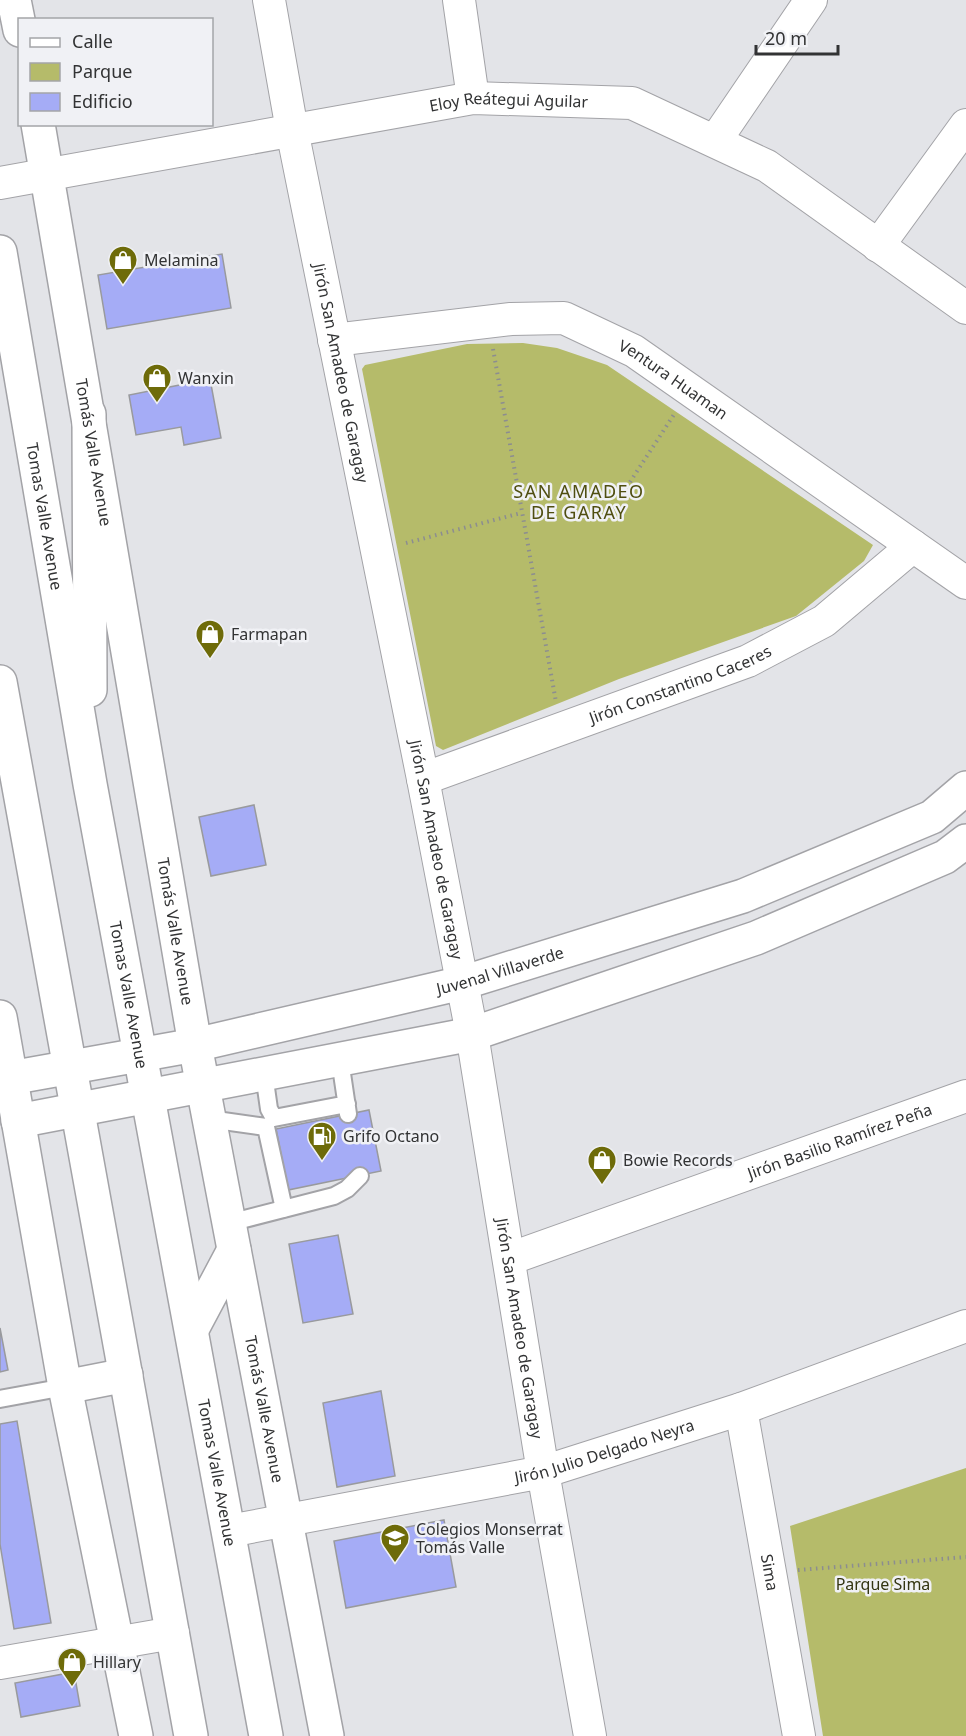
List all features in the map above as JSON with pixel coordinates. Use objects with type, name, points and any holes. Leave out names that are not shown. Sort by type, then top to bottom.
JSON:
[{"type":"main road","points":[[14,0],[18,20]]},
{"type":"main road","name":"Tomás Valle Avenue","points":[[38,126],[195,1045],[327,1736]]},
{"type":"main road","name":"Tomas Valle Avenue","points":[[0,252],[90,784],[266,1736]]},
{"type":"main road","points":[[89,414],[90,784]]},
{"type":"main road","points":[[0,682],[191,1736]]},
{"type":"main road","name":"Juvenal Villaverde","points":[[10,1078],[195,1045],[462,983],[743,896],[932,817],[966,788]]},
{"type":"main road","points":[[18,1121],[472,1034],[756,938],[945,857],[966,841]]},
{"type":"main road","points":[[0,1017],[65,1387],[119,1643],[136,1736]]},
{"type":"main road","points":[[192,1329],[231,1236]]},
{"type":"main road","points":[[65,1387],[126,1375]]},
{"type":"street","name":"Jirón San Amadeo de Garagay","points":[[269,0],[292,130],[472,1034],[543,1472],[590,1736]]},
{"type":"street","points":[[459,0],[473,98]]},
{"type":"street","points":[[715,141],[811,0]]},
{"type":"street","name":"Eloy Reátegui Aguilar","points":[[0,183],[48,172],[473,98],[632,104],[767,166],[966,308]]},
{"type":"street","points":[[878,246],[966,125]]},
{"type":"street","name":"Ventura Huaman","points":[[334,340],[488,322],[564,318],[634,351],[966,583]]},
{"type":"street","name":"Jirón Constantino Caceres","points":[[423,779],[748,661],[824,621],[913,546]]},
{"type":"street","name":"Jirón Basilio Ramírez Peña","points":[[509,1259],[966,1095]]},
{"type":"street","name":"Jirón Julio Delgado Neyra","points":[[229,1531],[543,1472],[741,1409],[966,1326]]},
{"type":"street","name":"Sima","points":[[741,1409],[799,1736]]},
{"type":"street","points":[[0,1663],[172,1634]]},
{"type":"lane","points":[[210,1119],[270,1123],[348,1109],[340,1060]]},
{"type":"lane","points":[[264,1074],[284,1209]]},
{"type":"lane","points":[[231,1236],[284,1209],[334,1196],[347,1189],[360,1176]]},
{"type":"lane","points":[[0,1399],[65,1387]]},
{"type":"path","points":[[488,322],[561,729]]},
{"type":"path","points":[[630,482],[691,391]]},
{"type":"path","points":[[396,546],[521,513]]},
{"type":"path","points":[[770,1572],[966,1557]]},
{"type":"green space","points":[[523,343],[557,348],[607,365],[873,545],[864,561],[796,616],[619,679],[443,750],[436,746],[362,369],[365,365],[467,344]]},
{"type":"green space","name":"Parque Sima","points":[[966,1468],[966,1736],[823,1736],[790,1526]]},
{"type":"building","points":[[222,254],[231,308],[107,329],[98,275]]},
{"type":"building","points":[[210,379],[221,438],[184,445],[181,427],[136,435],[129,395]]},
{"type":"building","points":[[254,805],[266,865],[211,876],[199,817]]},
{"type":"building","points":[[369,1110],[381,1171],[288,1190],[276,1129]]},
{"type":"building","points":[[338,1235],[353,1314],[303,1323],[289,1244]]},
{"type":"building","points":[[0,1328],[8,1370],[0,1372]]},
{"type":"building","name":"Colegios Monserrat Tomás Valle","points":[[381,1391],[395,1476],[337,1487],[323,1403]]},
{"type":"building","points":[[17,1421],[51,1623],[14,1629],[0,1544],[0,1424]]},
{"type":"building","name":"Colegios Monserrat Tomás Valle","points":[[444,1520],[456,1587],[346,1608],[334,1541]]},
{"type":"building","points":[[74,1672],[80,1706],[21,1717],[15,1683]]},
{"type":"place","name":"Melamina","points":[[123,286]]},
{"type":"place","name":"Wanxin","points":[[157,404]]},
{"type":"place","name":"Farmapan","points":[[210,660]]},
{"type":"place","name":"Grifo Octano","points":[[322,1162]]},
{"type":"place","name":"Bowie Records","points":[[602,1186]]},
{"type":"place","name":"Colegios Monserrat Tomás Valle","points":[[395,1564]]},
{"type":"place","name":"Hillary","points":[[72,1688]]},
{"type":"district","name":"SAN AMADEO DE GARAY","points":[[579,501]]}]
